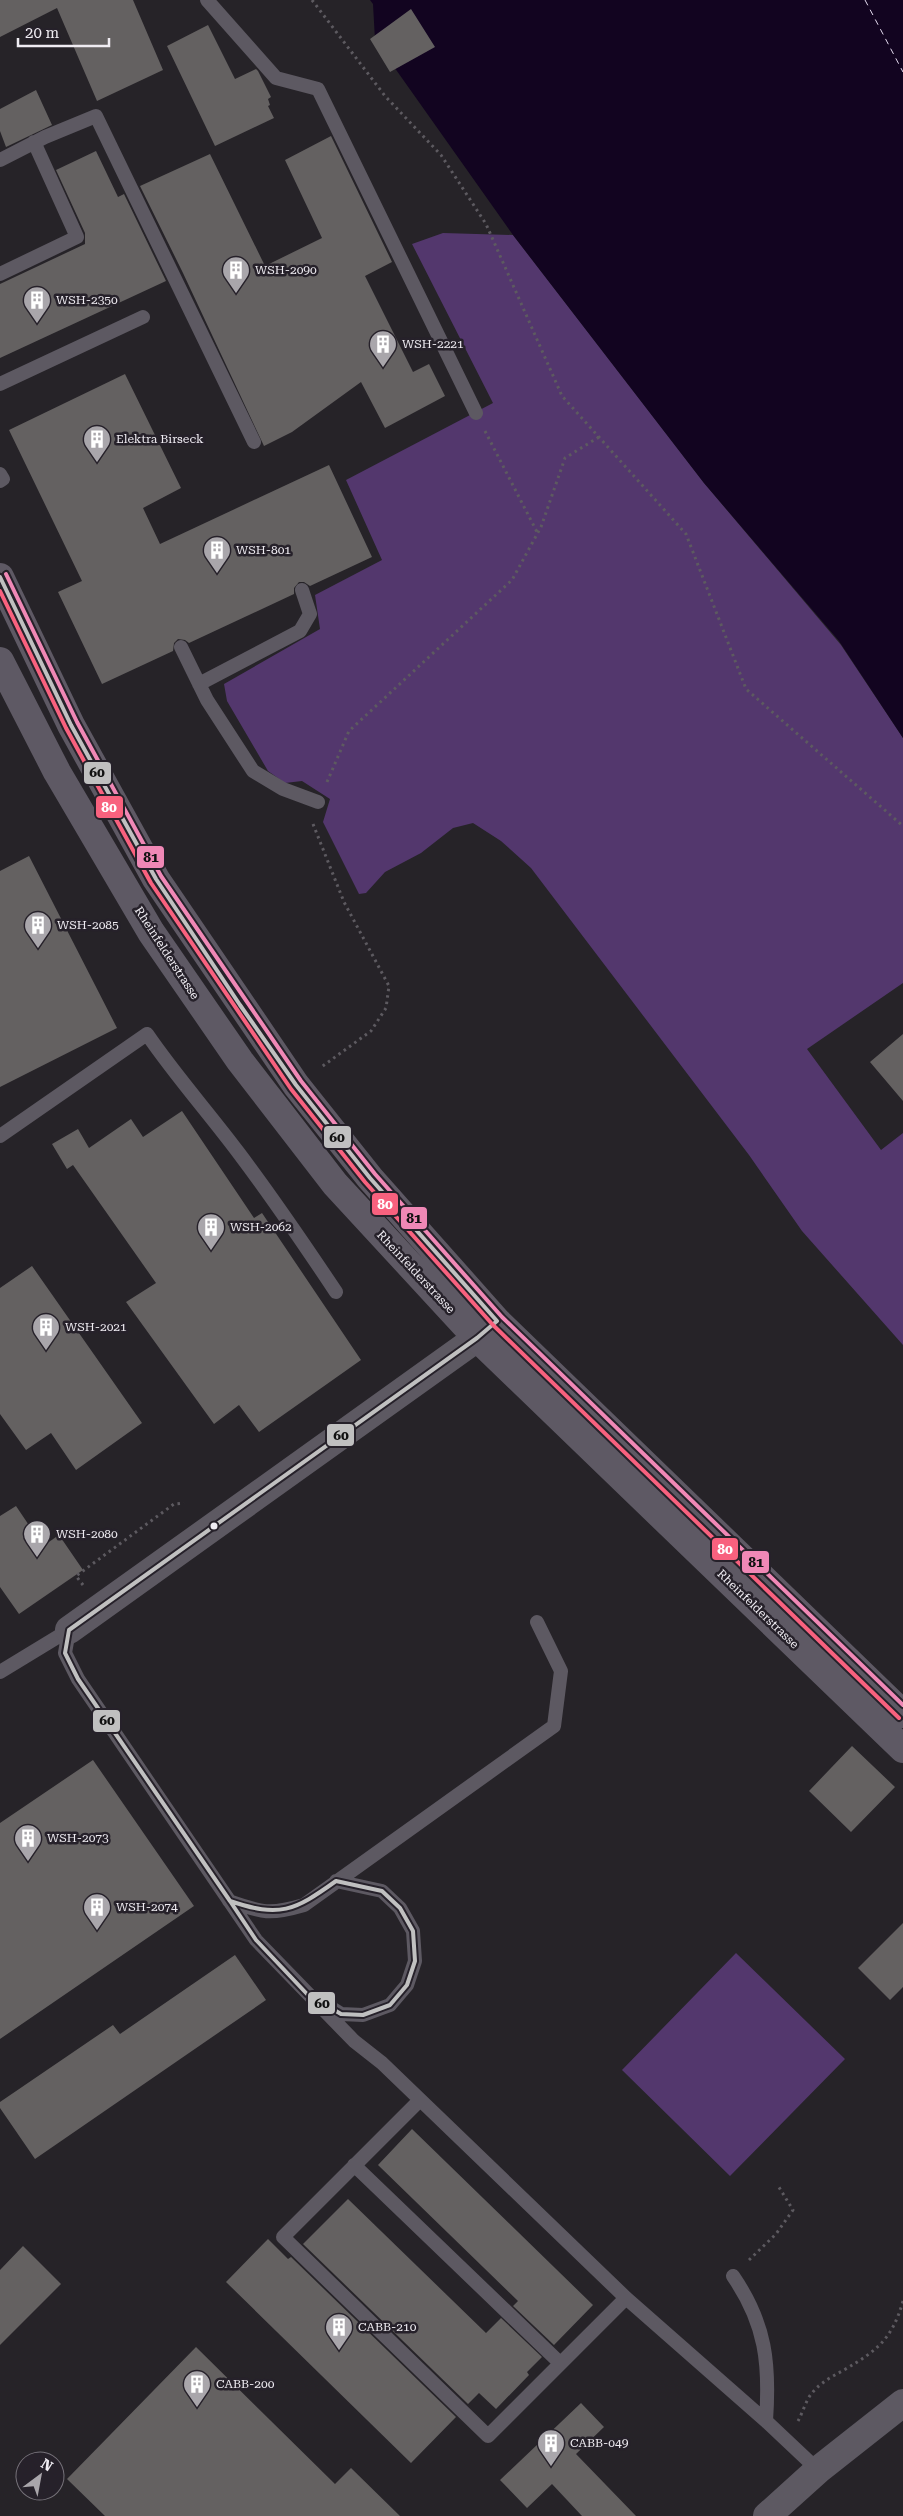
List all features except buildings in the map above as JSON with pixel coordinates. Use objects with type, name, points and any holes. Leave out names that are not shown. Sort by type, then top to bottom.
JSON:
[{"type":"main road","name":"Rheinfelderstrasse","points":[[0,577],[71,725],[156,879],[296,1085],[370,1178],[497,1321],[903,1714]]},
{"type":"main road","name":"Rheinfelderstrasse","points":[[0,661],[57,772],[152,932],[240,1061],[335,1184],[477,1338],[903,1749]]},
{"type":"street","points":[[69,1630],[477,1338],[497,1321]]},
{"type":"street","points":[[767,2516],[818,2470],[903,2403]]},
{"type":"lane","points":[[207,0],[276,78],[318,89],[476,412]]},
{"type":"lane","points":[[0,160],[34,142],[96,116],[254,442]]},
{"type":"lane","points":[[0,274],[77,237],[34,142]]},
{"type":"lane","points":[[0,384],[143,317]]},
{"type":"lane","points":[[0,474],[3,479],[0,481]]},
{"type":"lane","points":[[199,684],[300,631],[310,614],[302,590]]},
{"type":"lane","points":[[181,647],[199,684],[253,771],[283,789],[318,802]]},
{"type":"lane","points":[[0,1136],[147,1034],[163,1058],[238,1152],[299,1236],[336,1292]]},
{"type":"lane","points":[[229,1901],[254,1910],[277,1913],[304,1904],[554,1726],[561,1671],[537,1622]]},
{"type":"lane","points":[[0,1672],[69,1630]]},
{"type":"lane","points":[[69,1630],[65,1654],[78,1679],[256,1940],[354,2041],[382,2063],[626,2298],[766,2421],[818,2470]]},
{"type":"lane","points":[[307,1994],[341,2014],[363,2015],[390,2005],[407,1985],[415,1961],[413,1931],[400,1908],[382,1891],[336,1881]]},
{"type":"lane","points":[[420,2100],[283,2237],[488,2436],[626,2298]]},
{"type":"lane","points":[[354,2165],[560,2363]]},
{"type":"lane","points":[[733,2276],[752,2308],[764,2343],[769,2381],[766,2421]]},
{"type":"path","points":[[312,0],[385,96],[441,155],[486,224],[562,396],[686,534],[746,690],[903,826]]},
{"type":"path","points":[[476,412],[538,533]]},
{"type":"path","points":[[296,1085],[371,1031],[386,1008],[389,986],[344,902],[311,819],[349,731],[512,580],[538,533],[565,458],[599,437]]},
{"type":"path","points":[[99,1608],[76,1576],[174,1504],[184,1503]]},
{"type":"path","points":[[743,2265],[776,2234],[793,2210],[777,2184]]},
{"type":"path","points":[[788,2441],[812,2393],[825,2381],[857,2362],[886,2340],[896,2323],[903,2301]]},
{"type":"shaded area","points":[[370,0],[903,0],[903,738],[839,641],[704,483],[513,235],[375,40],[373,4]]},
{"type":"shaded area","points":[[443,233],[513,235],[704,483],[841,645],[903,738],[903,983],[807,1049],[881,1150],[903,1133],[903,1345],[802,1231],[749,1155],[531,868],[501,841],[473,823],[453,828],[421,853],[385,872],[366,893],[359,894],[323,822],[330,799],[302,781],[285,783],[268,771],[227,701],[224,684],[320,629],[315,595],[382,560],[346,480],[493,403],[412,244]]},
{"type":"shaded area","points":[[736,1953],[845,2059],[730,2176],[622,2070]]},
{"type":"ferry route","points":[[865,0],[903,72]]},
{"type":"transit line","name":"81","points":[[6,574],[77,722],[161,876],[301,1081],[375,1174],[502,1317],[903,1705]]},
{"type":"transit line","name":"60","points":[[0,577],[71,725],[156,879],[240,1005],[296,1085],[370,1178],[497,1321],[477,1338],[69,1630],[65,1653],[78,1679],[230,1901]]},
{"type":"transit line","name":"80","points":[[0,591],[66,728],[151,883],[291,1089],[365,1182],[493,1325],[899,1718]]},
{"type":"transit line","name":"60","points":[[336,1881],[382,1891],[400,1908],[413,1931],[415,1961],[407,1985],[390,2005],[363,2015],[341,2014],[307,1994],[256,1940],[230,1901],[262,1909],[286,1909],[309,1899],[336,1881]]},
{"type":"place","name":"WSH-2090","points":[[236,294]]},
{"type":"place","name":"WSH-2350","points":[[37,324]]},
{"type":"place","name":"WSH-2221","points":[[383,368]]},
{"type":"place","name":"Elektra Birseck","points":[[97,463]]},
{"type":"place","name":"WSH-801","points":[[217,574]]},
{"type":"place","name":"WSH-2085","points":[[38,949]]},
{"type":"place","name":"WSH-2062","points":[[211,1251]]},
{"type":"place","name":"WSH-2021","points":[[46,1351]]},
{"type":"place","name":"WSH-2080","points":[[37,1558]]},
{"type":"place","name":"WSH-2073","points":[[28,1862]]},
{"type":"place","name":"WSH-2074","points":[[97,1931]]},
{"type":"place","name":"CABB-210","points":[[339,2351]]},
{"type":"place","name":"CABB-200","points":[[197,2408]]},
{"type":"place","name":"CABB-049","points":[[551,2467]]}]
